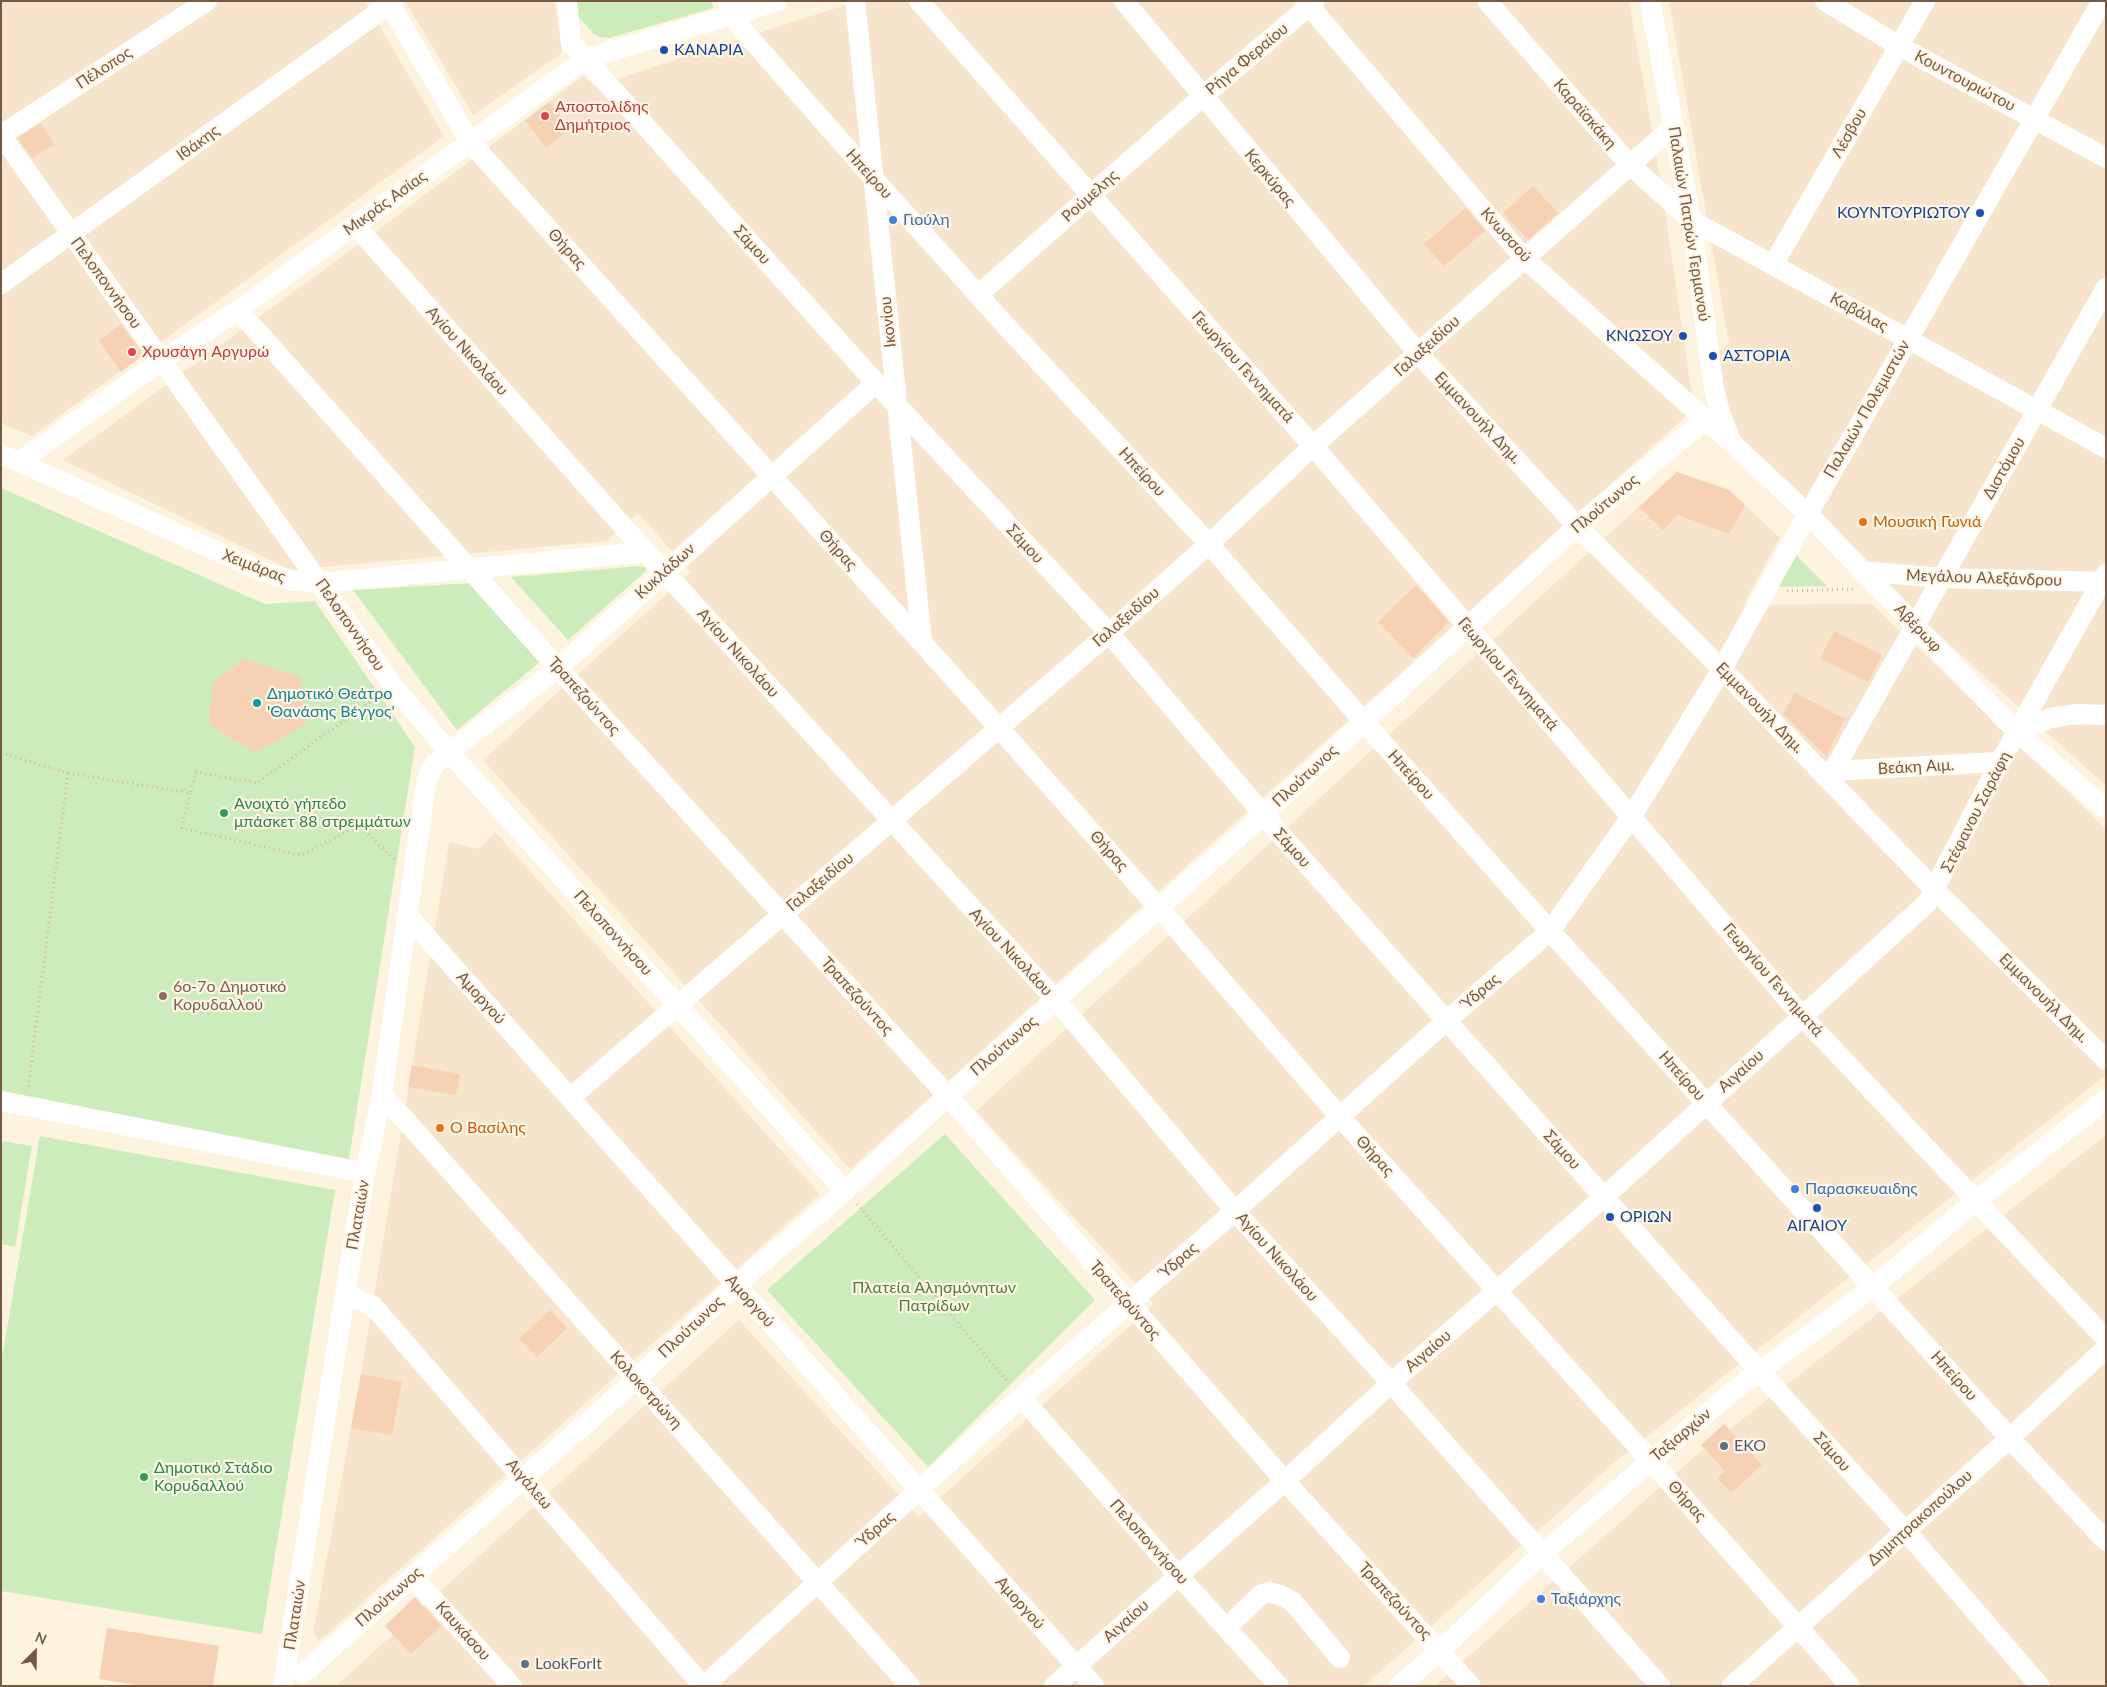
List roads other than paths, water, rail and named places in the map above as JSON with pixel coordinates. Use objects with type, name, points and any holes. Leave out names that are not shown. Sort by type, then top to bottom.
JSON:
[{"type":"street","name":"Πέλοπος","points":[[1,135],[207,1]]},
{"type":"street","name":"Σάμου","points":[[566,1],[571,43],[876,384],[1109,633],[1263,815],[1904,1531],[2040,1686]]},
{"type":"street","name":"Μικράς Ασίας","points":[[19,462],[162,360],[238,310],[586,59],[661,38],[729,8],[778,1]]},
{"type":"street","name":"Ικονίου","points":[[855,1],[922,642]]},
{"type":"street","name":"Γεωργίου Γεννηματά","points":[[919,1],[1313,446],[1802,1016],[2106,1339]]},
{"type":"street","name":"Κερκύρας","points":[[1124,1],[1202,97],[1418,353]]},
{"type":"street","name":"Καραϊσκάκη","points":[[1487,1],[1629,164],[1691,220]]},
{"type":"street","name":"Παλαιών Πατρών Γερμανού","points":[[1650,1],[1691,220],[1714,390],[1720,413],[1733,444]]},
{"type":"street","name":"Κουντουριώτου","points":[[1825,1],[1898,46],[2106,158]]},
{"type":"street","name":"Λέσβου","points":[[1773,265],[1925,1]]},
{"type":"street","name":"Παλαιών Πολεμιστών","points":[[1632,816],[1722,669],[1808,514],[2102,1]]},
{"type":"street","name":"Θήρας","points":[[391,2],[470,142],[999,728],[1158,907],[1340,1117],[1496,1292],[1650,1460],[1850,1686]]},
{"type":"street","name":"Ιθάκης","points":[[1,284],[72,235],[391,2]]},
{"type":"street","name":"Ρήγα Φεραίου","points":[[1202,97],[1310,3]]},
{"type":"street","name":"Κνωσσού","points":[[1310,3],[1524,258],[1733,444]]},
{"type":"street","name":"Ηπείρου","points":[[729,8],[742,29],[978,295],[1209,544],[1364,722],[1550,930],[2010,1438],[2106,1541]]},
{"type":"street","name":"Ρούμελης","points":[[978,295],[1202,97]]},
{"type":"street","name":"Γαλαξειδίου","points":[[570,1098],[1109,633],[1209,544],[1313,446],[1674,126]]},
{"type":"street","name":"Πελοποννήσου","points":[[1,135],[393,686],[449,752],[845,1190]]},
{"type":"street","name":"Καβάλας","points":[[1691,220],[2106,448]]},
{"type":"street","name":"Αγίου Νικολάου","points":[[355,225],[646,552],[1056,1000],[1236,1211],[1660,1686]]},
{"type":"street","name":"Διστόμου","points":[[1831,775],[1914,624],[2106,288]]},
{"type":"street","name":"Τραπεζούντος","points":[[238,310],[558,668],[948,1096],[1285,1482],[1471,1686]]},
{"type":"street","name":"Εμμανουήλ Δημ.","points":[[1418,353],[1577,526],[1831,775],[1935,890],[2106,1060]]},
{"type":"street","name":"Κυκλάδων","points":[[449,752],[558,668],[664,571],[772,478],[876,384]]},
{"type":"street","name":"Πλούτωνος","points":[[297,1678],[636,1379],[736,1285],[845,1190],[1158,907],[1263,815],[1577,526],[1705,420]]},
{"type":"street","name":"Αβέρωφ","points":[[1733,444],[1808,514],[2018,733],[2106,809]]},
{"type":"street","name":"Χειμάρας","points":[[1,454],[263,572],[291,580],[320,583],[468,567],[646,552]]},
{"type":"street","name":"Μεγάλου Αλεξάνδρου","points":[[1862,571],[1941,578],[2104,579]]},
{"type":"street","name":"Στέφανου Σαράφη","points":[[1802,1016],[1927,903],[2000,762],[2104,579]]},
{"type":"street","points":[[2018,733],[2050,718],[2077,714],[2106,715]]},
{"type":"street","name":"Πλαταιών","points":[[297,1678],[345,1294],[365,1173],[382,1094],[426,783],[436,763],[449,752]]},
{"type":"street","name":"Βεάκη Αιμ.","points":[[1831,775],[2000,762]]},
{"type":"street","name":"Ύδρας","points":[[704,1686],[1021,1397],[1236,1211],[1446,1021],[1550,930],[1632,816]]},
{"type":"street","name":"Αμοργού","points":[[407,915],[1094,1686]]},
{"type":"street","name":"Αιγαίου","points":[[1054,1686],[1285,1482],[1391,1383],[1604,1197],[1802,1016]]},
{"type":"street","name":"Κολοκοτρώνη","points":[[382,1094],[910,1686]]},
{"type":"street","name":"Ταξιαρχών","points":[[1399,1686],[1440,1651],[1542,1554],[1650,1460],[1758,1370],[1873,1287],[1976,1201],[2106,1099]]},
{"type":"street","points":[[1,1101],[365,1173]]},
{"type":"street","name":"Αιγάλεω","points":[[345,1294],[374,1306],[704,1686]]},
{"type":"street","name":"Δημητρακοπούλου","points":[[1732,1686],[2010,1438],[2106,1348]]},
{"type":"street","name":"Πελοποννήσου","points":[[1021,1397],[1279,1686]]},
{"type":"street","name":"Καυκάσου","points":[[413,1577],[512,1686]]},
{"type":"street","points":[[1226,1628],[1262,1594],[1269,1592],[1280,1594],[1292,1602],[1340,1658]]},
{"type":"place","name":"ΚΑΝΑΡΙΑ","points":[[664,50]]},
{"type":"place","name":"Αποστολίδης Δημήτριος","points":[[545,116]]},
{"type":"place","name":"ΚΟΥΝΤΟΥΡΙΩΤΟΥ","points":[[1980,213]]},
{"type":"place","name":"Γιούλη","points":[[893,220]]},
{"type":"place","name":"ΚΝΩΣΟΥ","points":[[1683,336]]},
{"type":"place","name":"Χρυσάγη Αργυρώ","points":[[132,352]]},
{"type":"place","name":"ΑΣΤΟΡΙΑ","points":[[1713,356]]},
{"type":"place","name":"Μουσική Γωνιά","points":[[1863,522]]},
{"type":"place","name":"Δημοτικό Θεάτρο 'Θανάσης Βέγγος'","points":[[257,703]]},
{"type":"place","name":"Ανοιχτό γήπεδο μπάσκετ 88 στρεμμάτων","points":[[224,813]]},
{"type":"place","name":"6ο-7ο Δημοτικό Κορυδαλλού","points":[[163,996]]},
{"type":"place","name":"Ο Βασίλης","points":[[440,1128]]},
{"type":"place","name":"Παρασκευαιδης","points":[[1795,1189]]},
{"type":"place","name":"ΑΙΓΑΙΟΥ","points":[[1817,1208]]},
{"type":"place","name":"ΟΡΙΩΝ","points":[[1610,1217]]},
{"type":"place","name":"EKO","points":[[1724,1446]]},
{"type":"place","name":"Δημοτικό Στάδιο Κορυδαλλού","points":[[144,1477]]},
{"type":"place","name":"Ταξιάρχης","points":[[1541,1599]]},
{"type":"place","name":"LookForIt","points":[[525,1664]]},
{"type":"park label","name":"Πλατεία Αλησμόνητων Πατρίδων","points":[[934,1297]]}]
